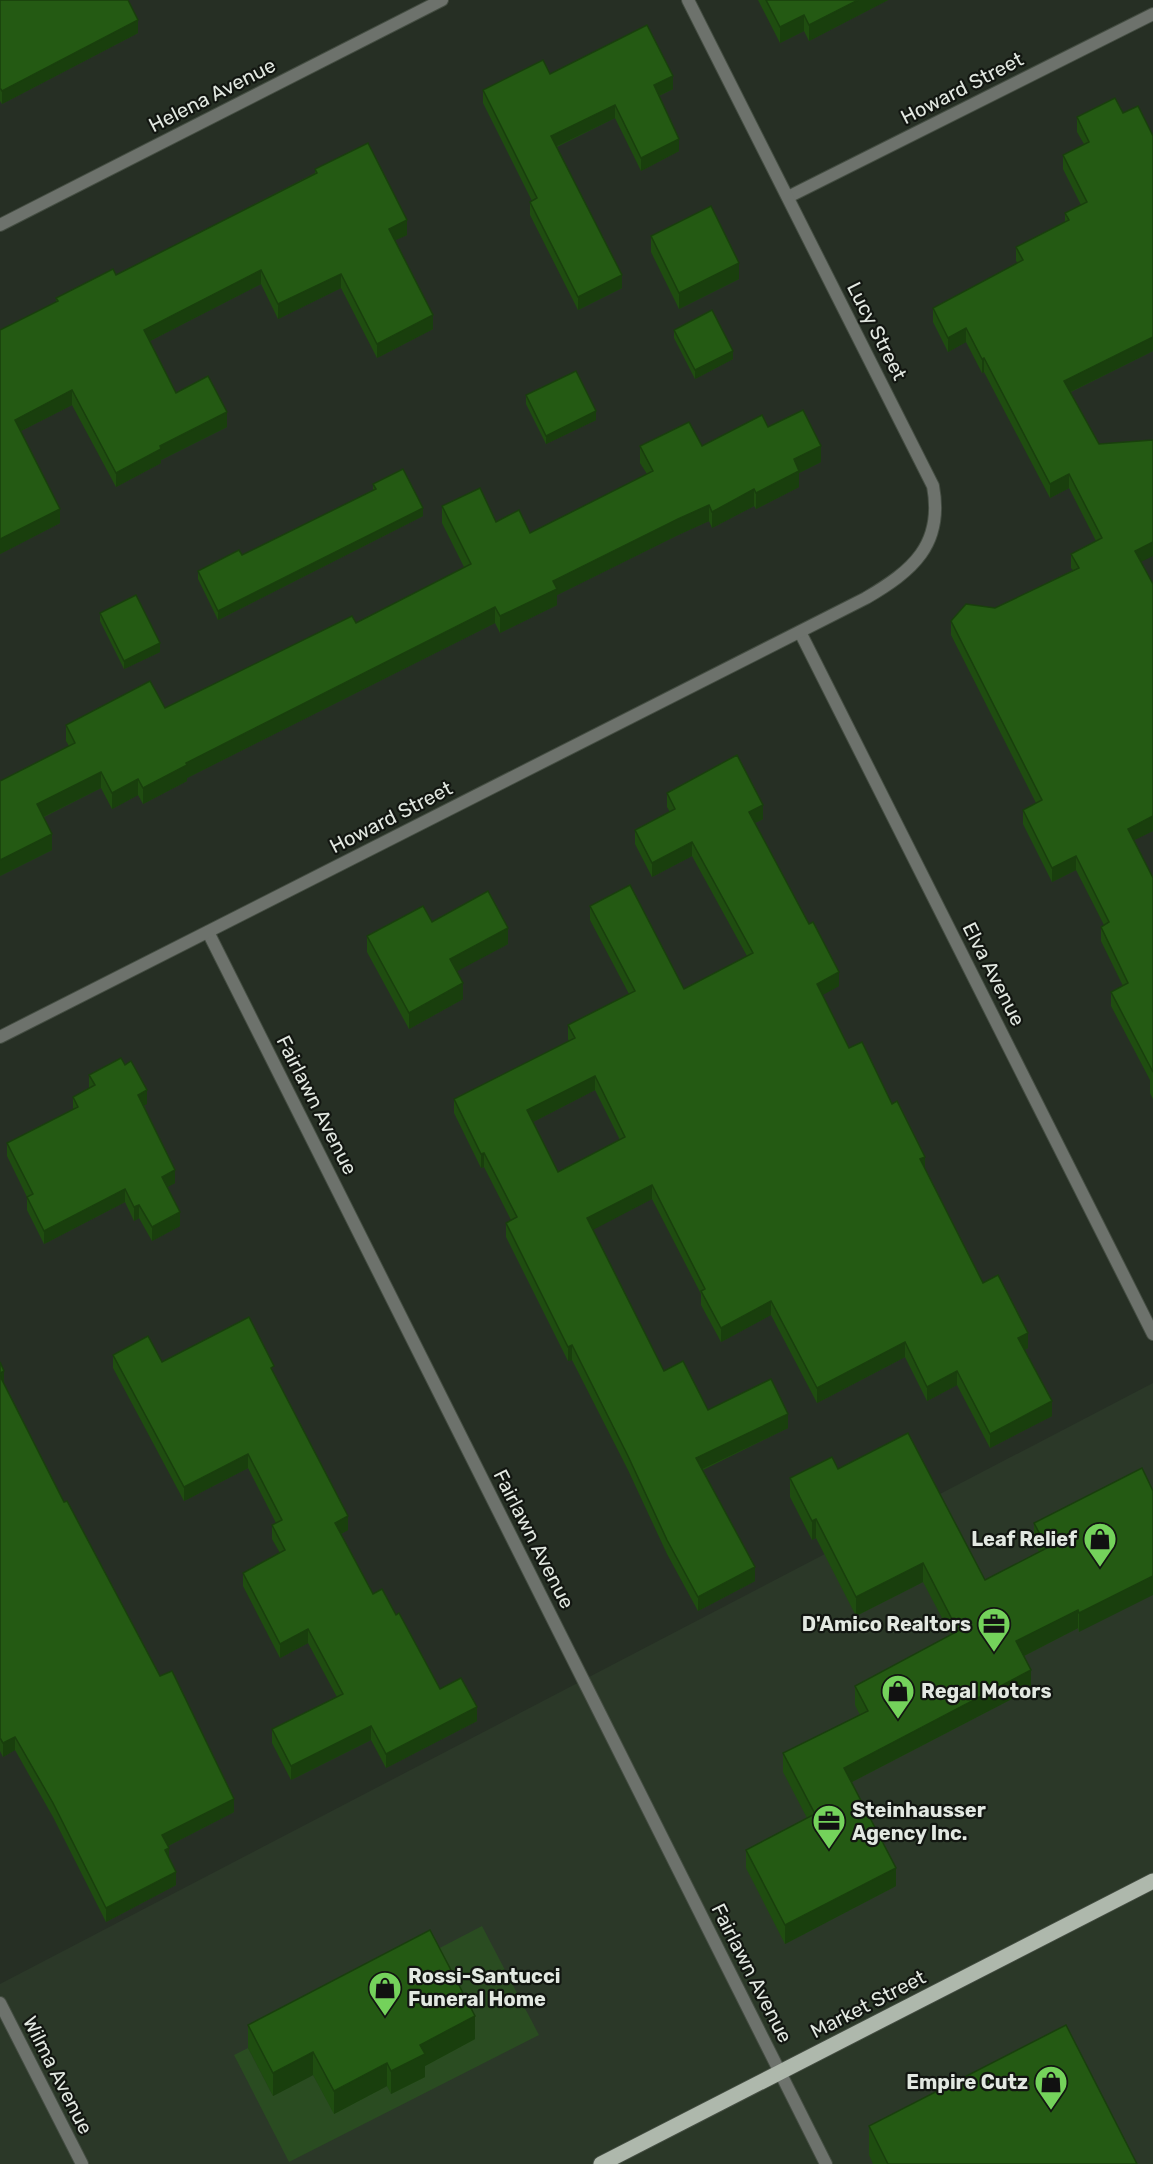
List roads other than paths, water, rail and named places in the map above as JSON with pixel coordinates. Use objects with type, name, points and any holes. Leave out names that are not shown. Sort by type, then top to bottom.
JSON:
[{"type":"main road","name":"Market Street","points":[[601,2164],[1153,1881]]},
{"type":"street","name":"Helena Avenue","points":[[0,225],[442,0]]},
{"type":"street","name":"Lucy Street","points":[[688,0],[933,486],[936,504],[934,526],[926,547],[916,561],[900,576],[866,598],[800,632]]},
{"type":"street","name":"Howard Street","points":[[788,197],[1153,14]]},
{"type":"street","name":"Howard Street","points":[[0,1037],[800,632]]},
{"type":"street","name":"Elva Avenue","points":[[800,632],[1153,1334]]},
{"type":"street","name":"Fairlawn Avenue","points":[[208,932],[826,2164]]},
{"type":"street","name":"Wilma Avenue","points":[[0,2003],[82,2164]]},
{"type":"place","name":"Leaf Relief","points":[[1100,1568]]},
{"type":"place","name":"D'Amico Realtors","points":[[994,1653]]},
{"type":"place","name":"Regal Motors","points":[[898,1720]]},
{"type":"place","name":"Steinhausser Agency Inc.","points":[[829,1850]]},
{"type":"place","name":"Rossi-Santucci Funeral Home","points":[[385,2017]]},
{"type":"place","name":"Empire Cutz","points":[[1051,2111]]}]
